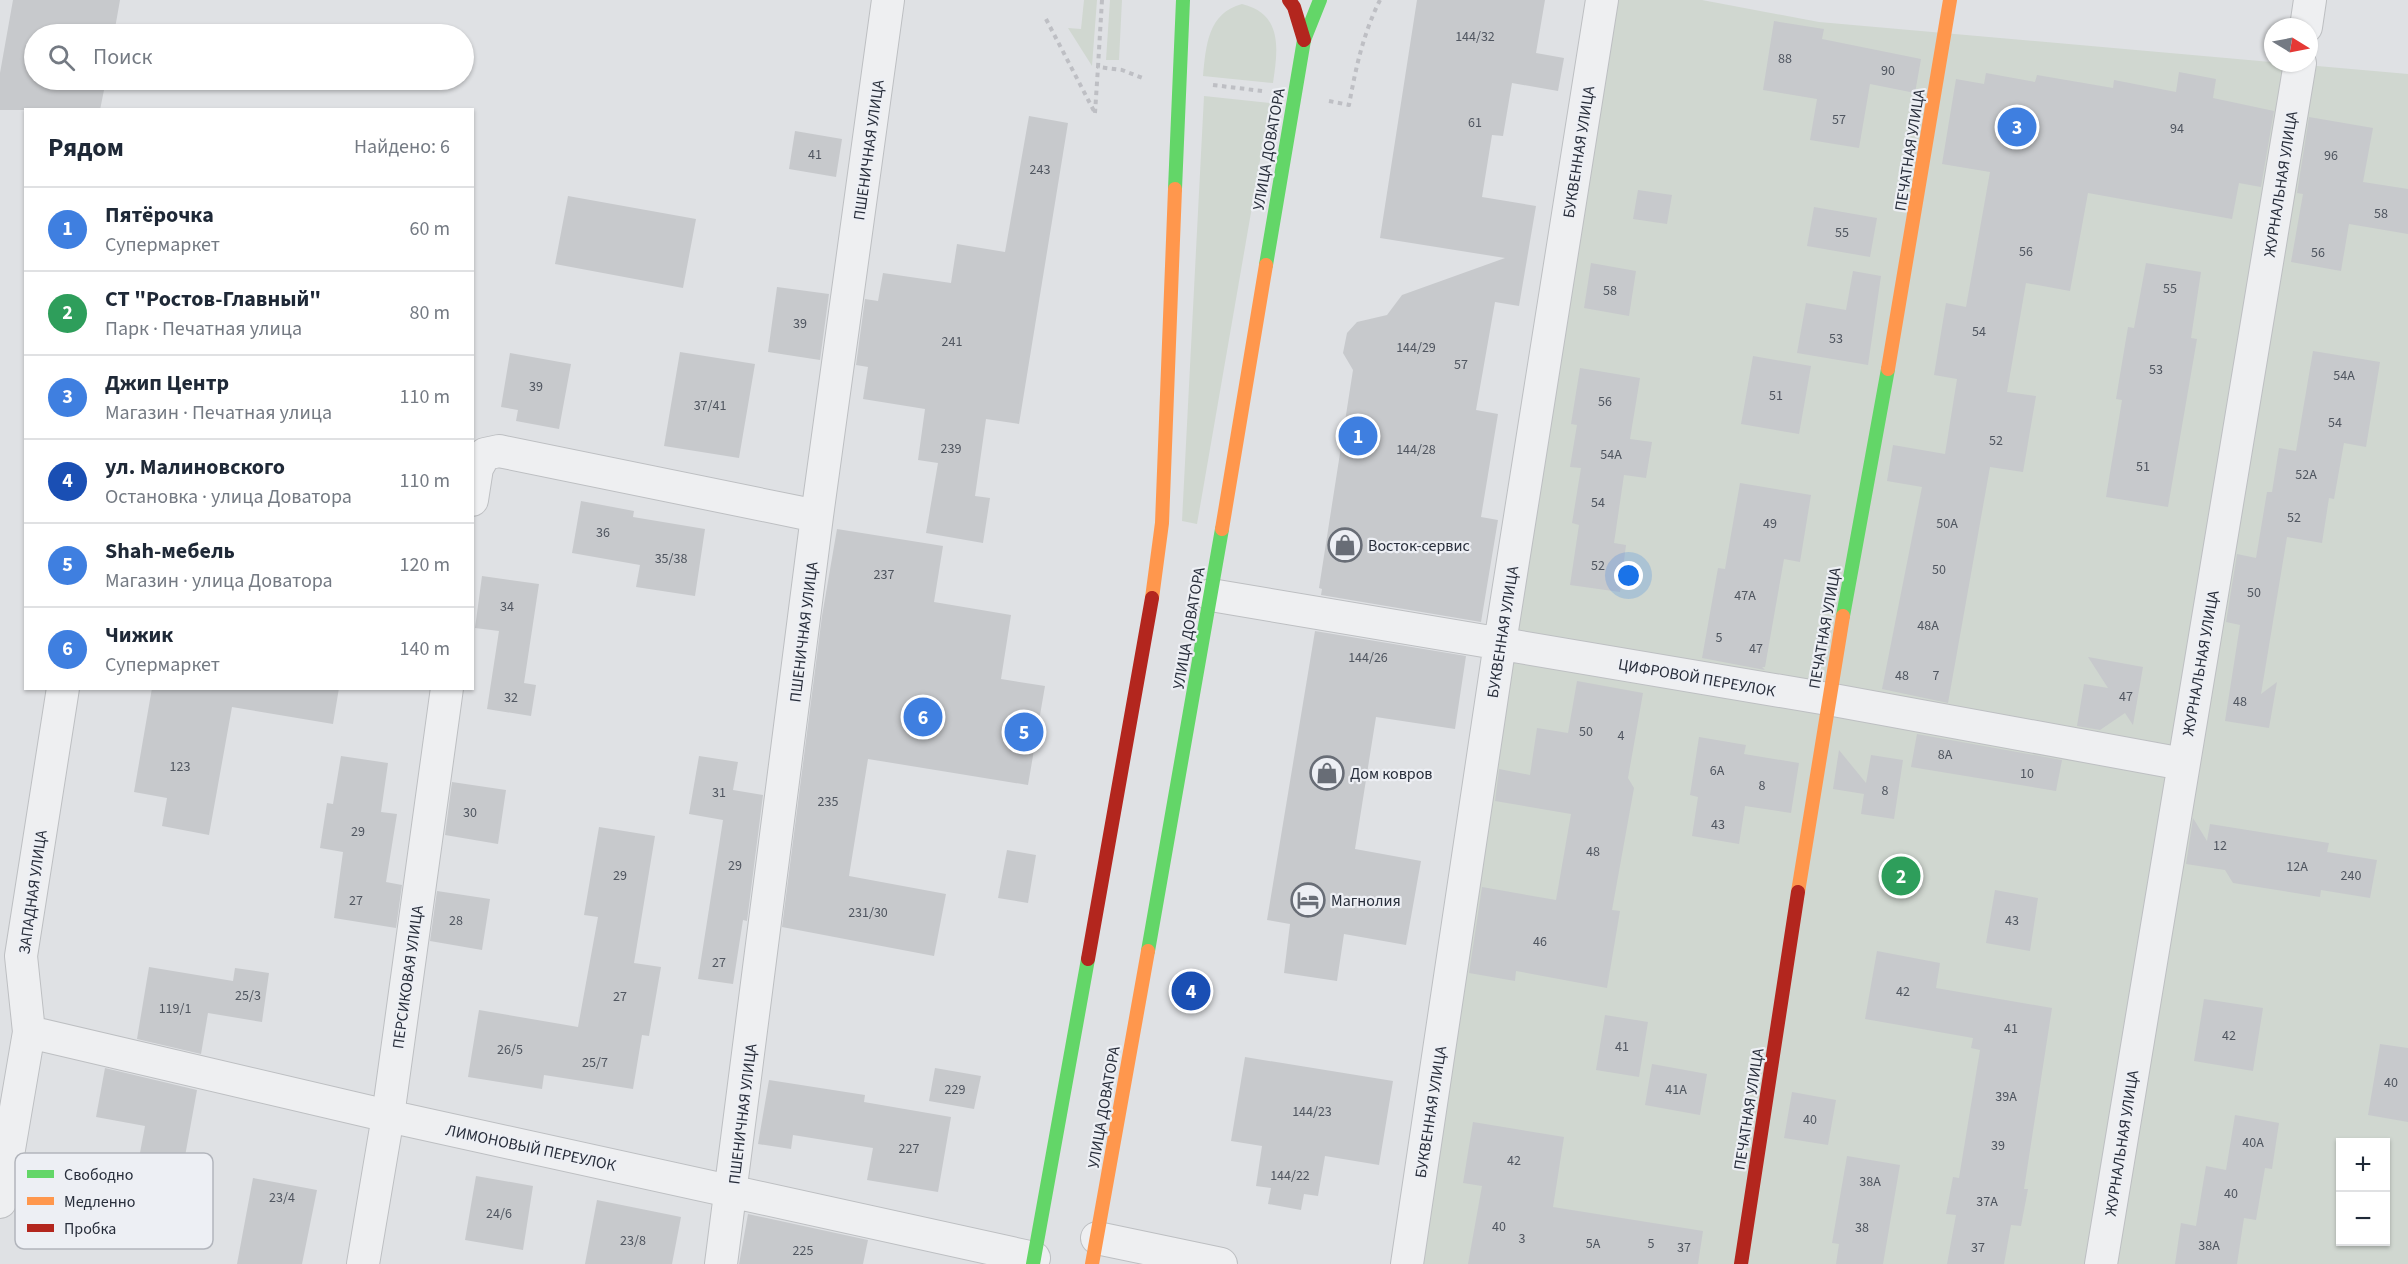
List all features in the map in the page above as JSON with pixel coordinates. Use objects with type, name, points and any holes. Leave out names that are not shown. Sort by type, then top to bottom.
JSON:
[{"type":"main road","points":[[1033,1261],[1155,584],[1162,524],[1182,0]]},
{"type":"main road","points":[[1289,0],[1294,7],[1304,40]]},
{"type":"main road","name":"УЛИЦА ДОВАТОРА","points":[[1094,1251],[1210,595],[1294,95],[1304,40],[1320,0]]},
{"type":"main road","name":"ПЕЧАТНАЯ УЛИЦА","points":[[1741,1264],[1828,699],[1908,259],[1950,0]]},
{"type":"street","name":"ПШЕНИЧНАЯ УЛИЦА","points":[[720,1264],[732,1191],[818,516],[888,0]]},
{"type":"street","name":"БУКВЕННАЯ УЛИЦА","points":[[1407,1264],[1500,643],[1602,0]]},
{"type":"street","points":[[2307,18],[2310,0]]},
{"type":"street","name":"ЖУРНАЛЬНАЯ УЛИЦА","points":[[2101,1264],[2298,72]]},
{"type":"street","points":[[474,487],[477,468],[485,454],[499,451],[818,516]]},
{"type":"street","name":"ЦИФРОВОЙ ПЕРЕУЛОК","points":[[1210,595],[1828,699],[2183,764]]},
{"type":"street","name":"ЗАПАДНАЯ УЛИЦА","points":[[0,1202],[5,1133],[29,1032],[21,956],[63,690]]},
{"type":"street","name":"ПЕРСИКОВАЯ УЛИЦА","points":[[363,1264],[388,1116],[447,690]]},
{"type":"street","name":"ЛИМОНОВЫЙ ПЕРЕУЛОК","points":[[29,1032],[388,1116],[732,1191],[1033,1261]]},
{"type":"street","points":[[1094,1251],[1221,1264]]},
{"type":"path","points":[[1046,19],[1095,113],[1102,0]]},
{"type":"path","points":[[1098,67],[1122,70],[1141,78],[1294,95],[1350,105],[1357,56],[1367,26],[1380,0]]},
{"type":"shaded area","points":[[1084,0],[1097,0],[1092,66],[1068,28],[1081,29]]},
{"type":"shaded area","points":[[1110,0],[1122,0],[1119,60],[1106,60]]},
{"type":"shaded area","points":[[1592,0],[1702,0],[1819,22],[2264,61],[2264,72],[2318,72],[2318,66],[2408,74],[2408,1264],[1398,1264]]},
{"type":"shaded area","points":[[1242,4],[1265,16],[1275,34],[1276,58],[1273,83],[1203,76],[1211,32],[1222,15]]},
{"type":"shaded area","points":[[1204,96],[1270,103],[1197,524],[1182,521]]},
{"type":"building","points":[[13,0],[120,0],[116,24],[24,24],[24,90],[104,90],[100,108],[0,110],[0,73]]},
{"type":"building","points":[[1417,0],[1545,0],[1536,53],[1564,58],[1558,91],[1512,83],[1503,136],[1492,135],[1482,197],[1536,206],[1519,306],[1495,302],[1476,410],[1498,414],[1481,517],[1498,520],[1481,622],[1321,595],[1322,589],[1319,588],[1353,370],[1343,353],[1347,333],[1357,322],[1387,315],[1402,295],[1505,258],[1380,238]]},
{"type":"building","points":[[1774,21],[1824,29],[1822,39],[1921,59],[1915,93],[1870,84],[1859,148],[1810,140],[1817,99],[1763,90]]},
{"type":"building","points":[[2179,72],[2216,79],[2213,98],[2274,111],[2261,187],[2239,183],[2232,219],[2088,193],[2070,291],[2026,283],[2007,392],[2036,396],[2023,472],[1990,467],[1948,703],[1882,689],[1922,487],[1887,481],[1893,445],[1945,454],[1957,379],[1934,375],[1946,303],[1966,307],[1990,172],[1942,164],[1956,79],[1984,84],[1986,73],[2035,82],[2037,75],[2113,88],[2114,80],[2176,92]]},
{"type":"building","points":[[1029,116],[1068,123],[1019,424],[986,419],[975,496],[990,498],[983,543],[926,533],[938,463],[918,460],[925,409],[863,399],[868,367],[856,365],[865,299],[878,301],[883,273],[951,283],[957,244],[1005,252]]},
{"type":"building","points":[[2309,117],[2373,128],[2363,182],[2408,189],[2408,234],[2349,224],[2341,271],[2291,262],[2303,194],[2297,193]]},
{"type":"building","points":[[795,131],[842,139],[836,177],[789,169]]},
{"type":"building","points":[[1638,190],[1672,195],[1667,224],[1633,219]]},
{"type":"building","points":[[568,196],[696,219],[683,288],[555,264]]},
{"type":"building","points":[[1814,207],[1877,218],[1870,257],[1807,246]]},
{"type":"building","points":[[1591,263],[1636,271],[1629,316],[1584,308]]},
{"type":"building","points":[[2146,263],[2201,272],[2191,338],[2197,339],[2168,507],[2106,497],[2122,400],[2116,399],[2128,327],[2134,328]]},
{"type":"building","points":[[1853,271],[1881,276],[1868,365],[1797,353],[1806,303],[1846,310]]},
{"type":"building","points":[[777,287],[829,294],[820,360],[768,352]]},
{"type":"building","points":[[2313,351],[2380,362],[2366,447],[2344,443],[2334,499],[2329,498],[2322,543],[2287,537],[2261,694],[2277,682],[2269,728],[2225,721],[2240,625],[2226,622],[2237,554],[2256,558],[2267,492],[2272,492],[2279,448],[2296,451]]},
{"type":"building","points":[[680,352],[755,364],[739,458],[664,446]]},
{"type":"building","points":[[510,353],[571,364],[559,429],[516,421],[518,410],[501,407]]},
{"type":"building","points":[[1753,356],[1811,366],[1799,434],[1741,424]]},
{"type":"building","points":[[1580,368],[1640,378],[1630,439],[1652,442],[1646,478],[1624,475],[1614,543],[1626,545],[1620,592],[1570,585],[1579,525],[1572,523],[1581,468],[1570,467],[1577,425],[1571,424]]},
{"type":"building","points":[[1740,483],[1811,495],[1800,562],[1784,559],[1765,667],[1762,667],[1765,670],[1702,658],[1718,568],[1725,569]]},
{"type":"building","points":[[581,501],[634,511],[633,517],[705,529],[695,596],[636,587],[640,565],[572,553]]},
{"type":"building","points":[[837,529],[943,546],[934,602],[1011,615],[1001,679],[1045,686],[1028,785],[868,759],[849,876],[946,894],[934,956],[782,927],[822,616]]},
{"type":"building","points":[[482,576],[539,584],[524,683],[536,685],[531,716],[487,709],[499,631],[475,628]]},
{"type":"building","points":[[1315,631],[1466,656],[1455,729],[1376,717],[1355,849],[1421,861],[1406,945],[1344,934],[1337,981],[1284,973],[1290,924],[1267,920]]},
{"type":"building","points":[[2088,657],[2143,667],[2133,725],[2125,713],[2100,730],[2077,726],[2084,684],[2108,688]]},
{"type":"building","points":[[1577,681],[1643,693],[1628,778],[1634,788],[1612,910],[1620,911],[1607,988],[1516,971],[1515,981],[1469,973],[1482,887],[1556,900],[1571,814],[1495,801],[1499,769],[1530,775],[1537,728],[1568,733]]},
{"type":"building","points":[[152,690],[339,690],[333,724],[232,707],[209,835],[162,826],[167,798],[134,792]]},
{"type":"building","points":[[1917,734],[2062,760],[2056,791],[1911,767]]},
{"type":"building","points":[[1699,737],[1746,745],[1744,754],[1799,763],[1791,813],[1745,806],[1739,844],[1692,836],[1698,797],[1690,795]]},
{"type":"building","points":[[1839,750],[1866,783],[1871,755],[1903,760],[1894,819],[1861,814],[1864,794],[1833,789]]},
{"type":"building","points":[[341,756],[388,763],[381,812],[397,814],[386,882],[402,885],[396,928],[334,918],[343,852],[320,848],[327,803],[333,804]]},
{"type":"building","points":[[699,756],[738,762],[733,790],[763,795],[747,921],[743,920],[733,984],[698,979],[723,820],[689,814]]},
{"type":"building","points":[[452,782],[506,790],[498,844],[445,835]]},
{"type":"building","points":[[2193,818],[2207,841],[2210,824],[2329,843],[2327,852],[2377,860],[2370,898],[2321,890],[2320,897],[2233,883],[2225,870],[2186,864]]},
{"type":"building","points":[[599,827],[655,836],[634,963],[661,967],[649,1036],[642,1035],[633,1089],[544,1075],[542,1089],[468,1077],[479,1010],[578,1027],[598,917],[584,915]]},
{"type":"building","points":[[1007,850],[1036,855],[1028,903],[998,898]]},
{"type":"building","points":[[1995,890],[2038,898],[2030,951],[1986,943]]},
{"type":"building","points":[[437,891],[490,899],[482,950],[430,941]]},
{"type":"building","points":[[1877,951],[1940,963],[1936,988],[2052,1008],[2024,1189],[2028,1189],[2021,1226],[2011,1225],[2004,1264],[1947,1264],[1956,1215],[1946,1214],[1953,1177],[1959,1178],[1980,1050],[1971,1048],[1973,1038],[1865,1019]]},
{"type":"building","points":[[149,967],[233,981],[235,968],[269,973],[262,1022],[208,1013],[201,1054],[137,1039]]},
{"type":"building","points":[[2204,999],[2263,1008],[2253,1071],[2194,1061]]},
{"type":"building","points":[[1605,1015],[1648,1022],[1639,1077],[1596,1070]]},
{"type":"building","points":[[2380,1044],[2408,1048],[2408,1122],[2368,1115]]},
{"type":"building","points":[[1245,1057],[1393,1081],[1379,1165],[1325,1156],[1318,1196],[1304,1194],[1301,1210],[1268,1204],[1271,1188],[1256,1186],[1262,1146],[1231,1141]]},
{"type":"building","points":[[1652,1064],[1707,1074],[1700,1115],[1645,1105]]},
{"type":"building","points":[[105,1068],[197,1090],[186,1153],[140,1153],[145,1126],[96,1117]]},
{"type":"building","points":[[935,1068],[981,1076],[974,1109],[929,1101]]},
{"type":"building","points":[[769,1080],[865,1095],[864,1102],[951,1117],[938,1192],[867,1180],[873,1148],[793,1135],[791,1149],[758,1144]]},
{"type":"building","points":[[1792,1092],[1836,1100],[1828,1145],[1784,1138]]},
{"type":"building","points":[[2235,1115],[2279,1123],[2272,1169],[2265,1168],[2256,1220],[2244,1218],[2237,1264],[2175,1264],[2181,1223],[2196,1226],[2206,1166],[2226,1170]]},
{"type":"building","points":[[1473,1122],[1564,1137],[1553,1207],[1703,1231],[1698,1264],[1468,1264],[1482,1186],[1463,1183]]},
{"type":"building","points":[[1847,1156],[1900,1165],[1883,1264],[1836,1264],[1839,1244],[1832,1243]]},
{"type":"building","points":[[476,1176],[533,1186],[523,1250],[465,1240]]},
{"type":"building","points":[[253,1178],[317,1190],[302,1264],[237,1264]]},
{"type":"building","points":[[597,1200],[681,1217],[672,1264],[585,1264]]},
{"type":"building","points":[[748,1214],[868,1240],[863,1264],[739,1264]]},
{"type":"traffic: fast","points":[[1175,189],[1183,0]]},
{"type":"traffic: fast","points":[[1266,265],[1304,40],[1320,0]]},
{"type":"traffic: fast","points":[[1843,616],[1888,369]]},
{"type":"traffic: fast","points":[[1148,951],[1222,529]]},
{"type":"traffic: fast","points":[[1033,1264],[1088,959]]},
{"type":"traffic: slow","points":[[1888,369],[1950,0]]},
{"type":"traffic: slow","points":[[1152,598],[1162,523],[1175,189]]},
{"type":"traffic: slow","points":[[1222,529],[1266,265]]},
{"type":"traffic: slow","points":[[1798,892],[1843,616]]},
{"type":"traffic: slow","points":[[1092,1264],[1148,951]]},
{"type":"traffic: jam","points":[[1289,0],[1294,7],[1304,40]]},
{"type":"traffic: jam","points":[[1088,959],[1152,598]]},
{"type":"traffic: jam","points":[[1741,1264],[1798,892]]},
{"type":"place","name":"Джип Центр","points":[[2017,127]]},
{"type":"place","name":"Пятёрочка","points":[[1358,436]]},
{"type":"place","name":"Восток-сервис","points":[[1345,545]]},
{"type":"place","name":"Чижик","points":[[923,717]]},
{"type":"place","name":"Shah-мебель","points":[[1024,732]]},
{"type":"place","name":"Дом ковров","points":[[1327,773]]},
{"type":"place","name":"СТ \"Ростов-Главный\"","points":[[1901,876]]},
{"type":"place","name":"Магнолия","points":[[1308,900]]},
{"type":"place","name":"ул. Малиновского","points":[[1191,991]]}]
